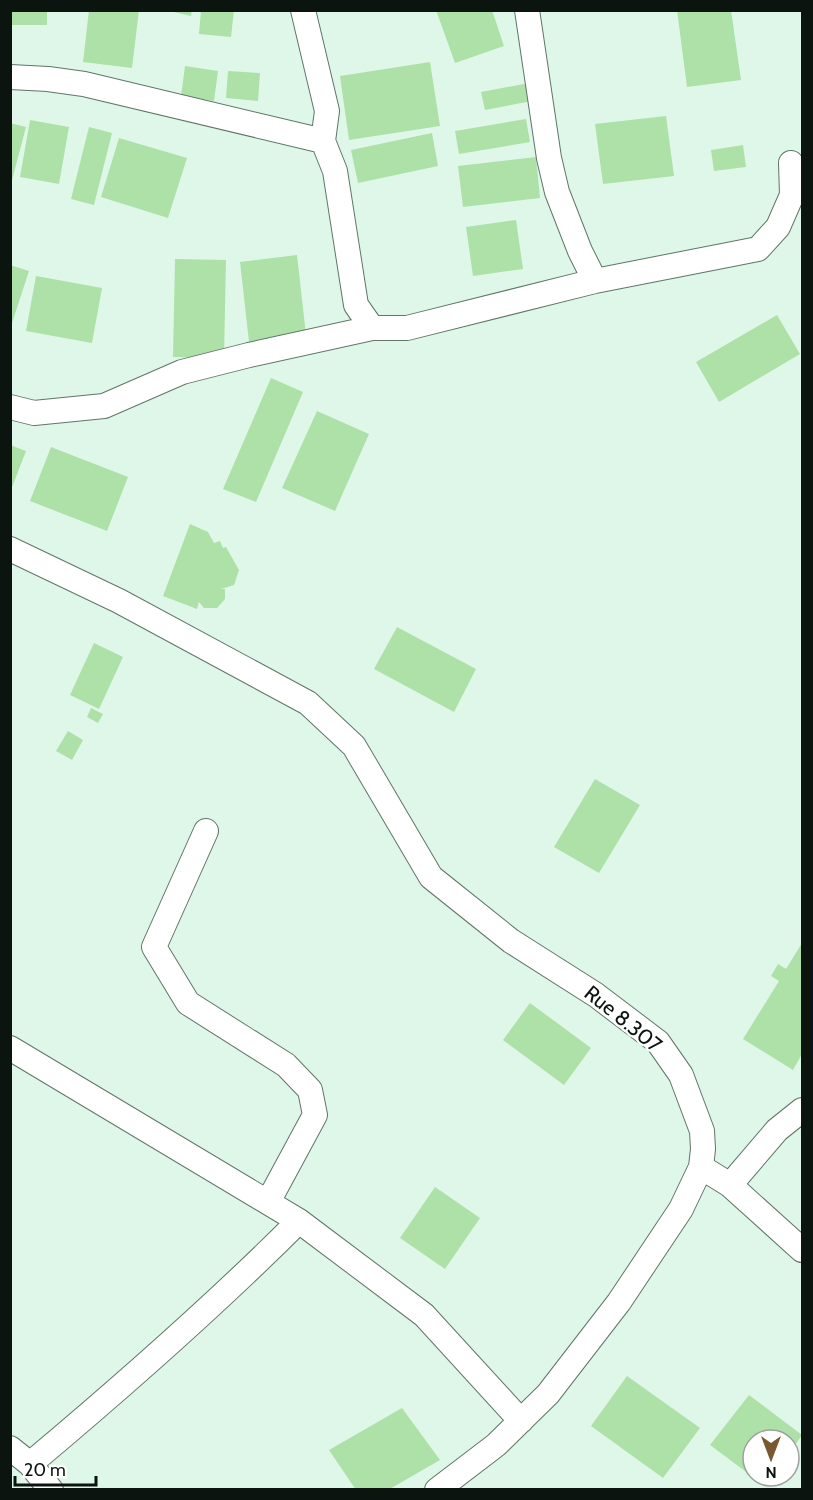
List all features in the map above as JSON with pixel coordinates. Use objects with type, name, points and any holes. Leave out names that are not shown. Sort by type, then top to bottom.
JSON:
[{"type":"street","points":[[303,10],[327,111],[323,141],[335,171],[356,305],[372,328]]},
{"type":"street","points":[[527,10],[549,158],[557,192],[580,251],[595,281]]},
{"type":"street","points":[[10,77],[84,84],[323,141]]},
{"type":"street","points":[[10,407],[34,413],[104,406],[182,372],[249,355],[372,328],[406,328],[595,281],[758,249],[778,227],[792,195],[791,163]]},
{"type":"street","name":"Rue 8.307","points":[[10,549],[119,602],[308,703],[354,746],[431,877],[511,941],[596,995],[658,1042],[681,1076],[702,1131],[703,1149],[701,1167],[681,1209],[619,1302],[548,1394],[496,1445],[437,1490]]},
{"type":"street","points":[[206,831],[154,947],[188,1003],[286,1065],[310,1090],[315,1115],[268,1202]]},
{"type":"street","points":[[10,1048],[299,1221],[423,1315],[521,1421]]},
{"type":"street","points":[[730,1185],[777,1130],[802,1110]]},
{"type":"street","points":[[701,1167],[730,1185],[802,1250]]},
{"type":"street","points":[[30,1464],[142,1370],[232,1288],[299,1221]]},
{"type":"street","points":[[10,1448],[30,1464],[51,1490]]},
{"type":"building","points":[[10,10],[47,10],[47,25],[10,25]]},
{"type":"building","points":[[89,10],[139,10],[132,68],[83,62]]},
{"type":"building","points":[[165,10],[192,10],[191,16]]},
{"type":"building","points":[[201,10],[234,10],[231,37],[199,34]]},
{"type":"building","points":[[436,10],[492,10],[504,46],[455,63]]},
{"type":"building","points":[[677,10],[731,10],[741,80],[687,87]]},
{"type":"building","points":[[430,62],[440,126],[349,140],[340,76]]},
{"type":"building","points":[[185,66],[218,71],[214,101],[181,96]]},
{"type":"building","points":[[228,71],[260,73],[258,101],[226,98]]},
{"type":"building","points":[[529,83],[532,101],[485,110],[481,92]]},
{"type":"building","points":[[666,116],[674,176],[603,184],[595,124]]},
{"type":"building","points":[[526,119],[530,142],[459,154],[455,131]]},
{"type":"building","points":[[30,120],[69,127],[59,184],[20,177]]},
{"type":"building","points":[[10,123],[26,127],[11,184],[10,184]]},
{"type":"building","points":[[89,127],[112,133],[94,205],[71,199]]},
{"type":"building","points":[[432,133],[438,166],[358,183],[351,150]]},
{"type":"building","points":[[119,138],[187,158],[168,218],[101,197]]},
{"type":"building","points":[[743,145],[746,167],[714,171],[711,150]]},
{"type":"building","points":[[536,157],[540,198],[463,207],[458,166]]},
{"type":"building","points":[[516,220],[523,269],[473,276],[466,227]]},
{"type":"building","points":[[297,255],[306,335],[249,342],[240,262]]},
{"type":"building","points":[[175,259],[226,260],[224,358],[173,357]]},
{"type":"building","points":[[10,265],[29,271],[11,326],[10,326]]},
{"type":"building","points":[[36,276],[102,288],[92,343],[26,331]]},
{"type":"building","points":[[777,315],[800,354],[719,402],[696,362]]},
{"type":"building","points":[[271,378],[303,392],[256,502],[223,489]]},
{"type":"building","points":[[317,411],[369,434],[335,511],[282,488]]},
{"type":"building","points":[[10,445],[26,451],[11,490],[10,490]]},
{"type":"building","points":[[51,447],[128,477],[107,531],[30,501]]},
{"type":"building","points":[[190,524],[208,532],[214,543],[220,541],[239,570],[234,585],[221,589],[225,589],[225,599],[217,608],[204,608],[199,602],[197,609],[163,596]]},
{"type":"building","points":[[397,627],[476,669],[454,712],[374,669]]},
{"type":"building","points":[[94,643],[123,657],[99,709],[70,695]]},
{"type":"building","points":[[91,708],[103,714],[98,723],[87,717]]},
{"type":"building","points":[[68,731],[83,740],[72,760],[56,751]]},
{"type":"building","points":[[595,779],[640,805],[599,873],[554,847]]},
{"type":"building","points":[[802,943],[802,1054],[793,1070],[743,1039],[779,981],[771,976],[778,964],[786,969]]},
{"type":"building","points":[[530,1003],[591,1048],[564,1085],[503,1040]]},
{"type":"building","points":[[435,1187],[480,1218],[445,1269],[400,1238]]},
{"type":"building","points":[[627,1376],[700,1428],[663,1478],[591,1426]]},
{"type":"building","points":[[749,1395],[793,1428],[741,1428],[741,1468],[710,1445]]},
{"type":"building","points":[[402,1408],[440,1460],[388,1490],[356,1490],[329,1450]]}]
